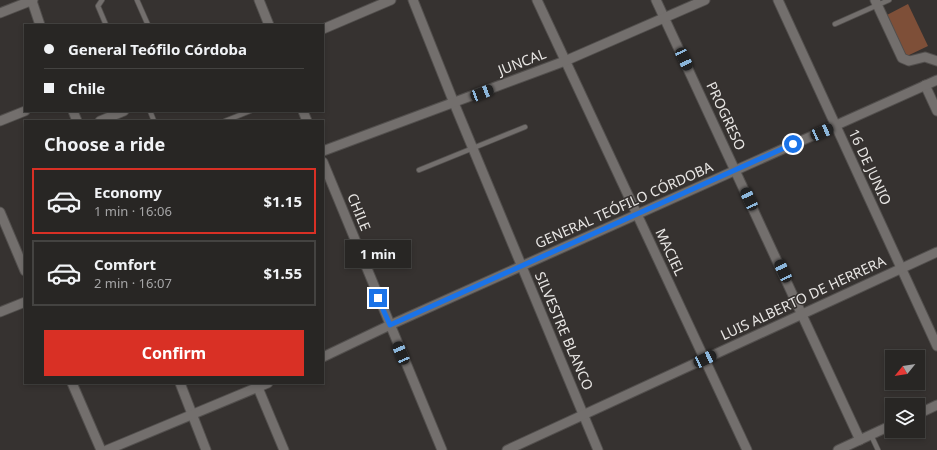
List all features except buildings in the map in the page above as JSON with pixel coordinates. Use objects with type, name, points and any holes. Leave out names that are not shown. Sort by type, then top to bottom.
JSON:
[{"type":"street","points":[[0,14],[32,0],[40,24]]},
{"type":"street","points":[[259,0],[269,24]]},
{"type":"street","points":[[324,28],[391,0]]},
{"type":"street","name":"SILVESTRE BLANCO","points":[[413,0],[454,103],[598,450]]},
{"type":"street","name":"MACIEL","points":[[536,0],[747,450]]},
{"type":"street","name":"PROGRESO","points":[[656,0],[860,440]]},
{"type":"street","name":"JUNCAL","points":[[324,151],[564,61],[705,0]]},
{"type":"street","name":"16 DE JUNIO","points":[[778,0],[937,346]]},
{"type":"street","points":[[877,3],[902,58],[909,61],[925,57],[937,61]]},
{"type":"street","name":"GENERAL TEÓFILO CÓRDOBA","points":[[324,357],[390,325],[937,80]]},
{"type":"street","points":[[925,85],[937,111]]},
{"type":"street","points":[[0,121],[24,111]]},
{"type":"street","points":[[102,120],[122,112]]},
{"type":"street","name":"CHILE","points":[[324,164],[442,450]]},
{"type":"street","points":[[0,212],[24,269]]},
{"type":"street","name":"LUIS ALBERTO DE HERRERA","points":[[507,450],[937,252]]},
{"type":"street","points":[[0,312],[24,302]]},
{"type":"street","points":[[72,384],[100,450]]},
{"type":"street","points":[[180,384],[206,450]]},
{"type":"street","points":[[107,450],[257,386],[284,450]]},
{"type":"street","points":[[925,411],[937,405]]},
{"type":"street","points":[[838,450],[885,428]]},
{"type":"lane","points":[[102,0],[98,6],[106,24]]},
{"type":"lane","points":[[137,0],[148,24]]},
{"type":"lane","points":[[835,24],[877,3],[889,0]]},
{"type":"lane","points":[[228,120],[248,112]]},
{"type":"lane","points":[[419,170],[525,127]]},
{"type":"lane","points":[[871,435],[878,450]]},
{"type":"shaded area","points":[[908,4],[928,46],[905,57],[885,16]]},
{"type":"route","points":[[378,298],[390,325],[793,144]]}]
